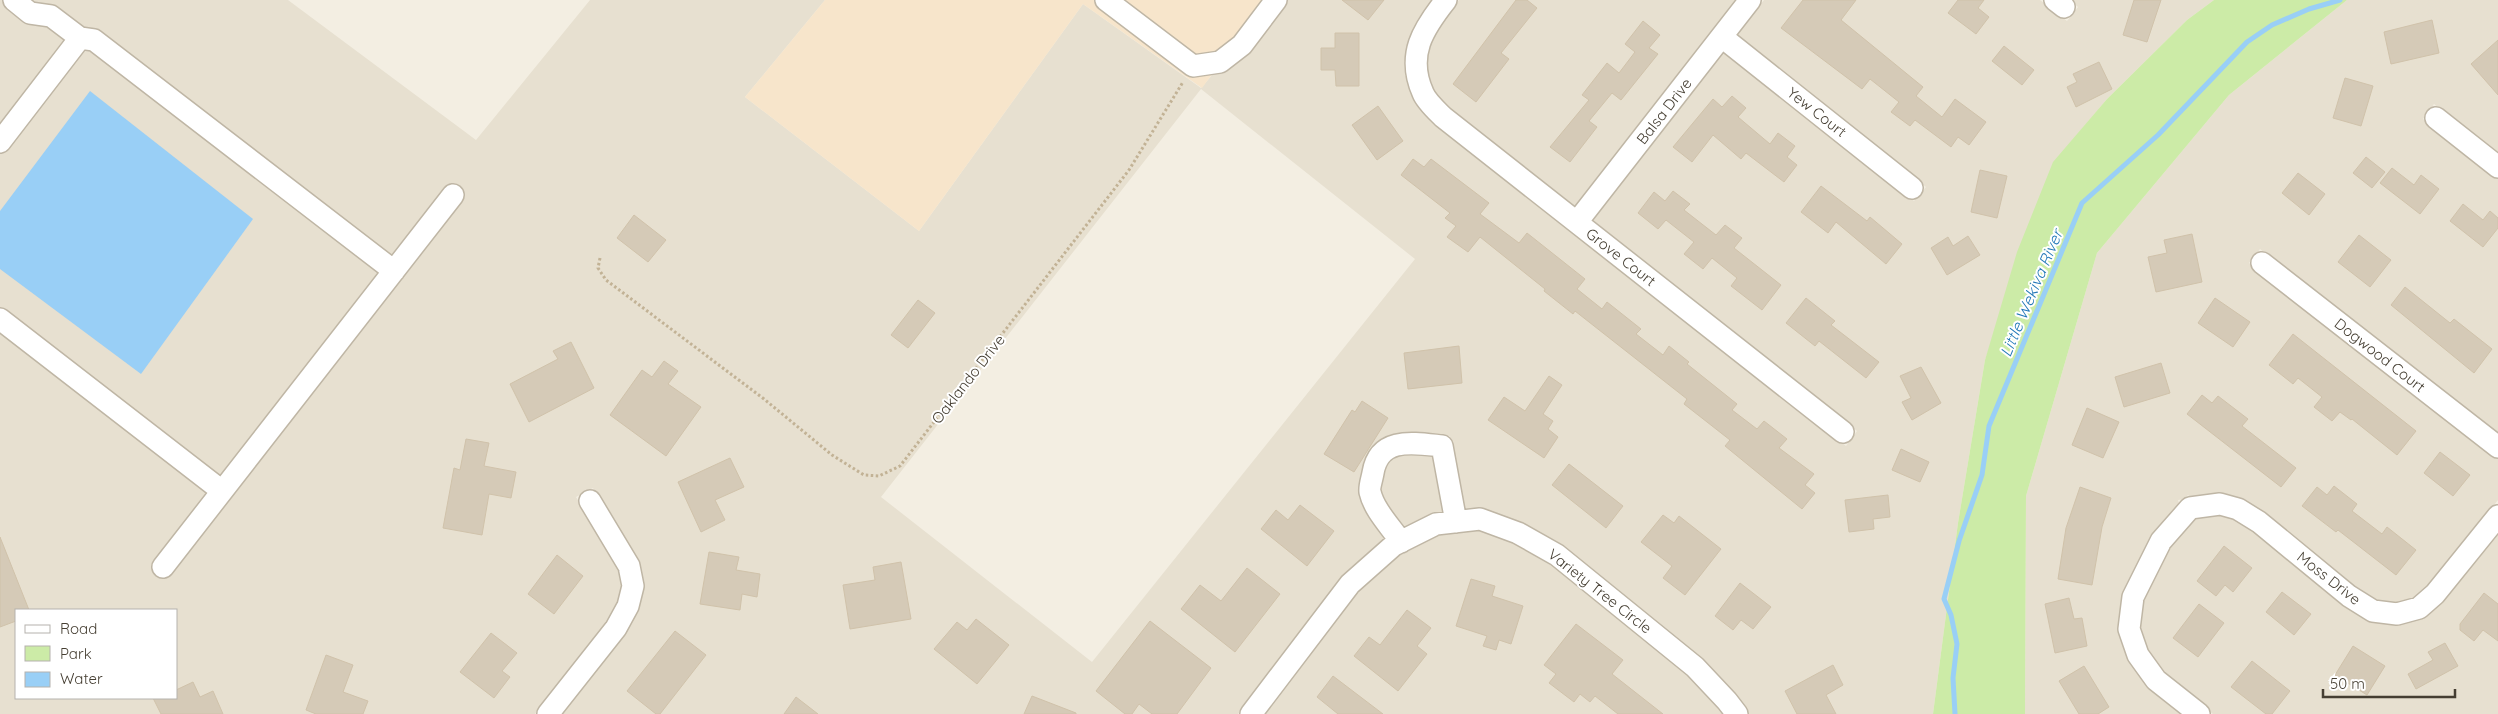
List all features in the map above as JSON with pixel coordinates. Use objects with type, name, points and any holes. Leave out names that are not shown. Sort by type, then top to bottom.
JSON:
[{"type":"street","points":[[14,0],[30,13],[48,8],[80,38],[94,40],[394,271]]},
{"type":"street","points":[[1106,0],[1193,66],[1220,62],[1242,45],[1276,0]]},
{"type":"street","name":"Grove Court","points":[[1446,0],[1426,25],[1419,41],[1416,69],[1423,94],[1443,117],[1843,432]]},
{"type":"street","name":"Balsa Drive","points":[[1577,222],[1750,0]]},
{"type":"street","name":"Yew Court","points":[[1722,37],[1912,188]]},
{"type":"street","points":[[0,142],[80,38]]},
{"type":"street","points":[[2436,118],[2498,166]]},
{"type":"street","points":[[163,567],[453,195]]},
{"type":"street","name":"Dogwood Court","points":[[2262,263],[2498,446]]},
{"type":"street","points":[[0,319],[222,491]]},
{"type":"street","points":[[1401,542],[1380,512],[1370,492],[1374,464],[1386,449],[1404,442],[1442,446],[1456,522]]},
{"type":"street","points":[[548,714],[616,628],[628,606],[633,586],[629,566],[590,501]]},
{"type":"street","name":"Moss Drive","points":[[2198,714],[2156,680],[2138,655],[2129,629],[2133,597],[2161,541],[2190,508],[2220,504],[2238,509],[2259,522],[2349,596],[2373,611],[2397,614],[2419,608],[2435,594],[2498,516]]},
{"type":"street","name":"Variety Tree Circle","points":[[1251,714],[1350,584],[1394,545],[1436,524],[1480,520],[1518,533],[1557,555],[1695,667],[1737,714]]},
{"type":"path","name":"Oaklando Drive","points":[[600,258],[598,268],[606,280],[764,399],[832,455],[864,475],[879,476],[900,466],[1122,177],[1193,66]]},
{"type":"shaded area","points":[[0,0],[288,0],[476,140],[590,0],[825,0],[745,97],[919,231],[1083,4],[1201,88],[1276,0],[1433,0],[1418,19],[1409,39],[1407,60],[1404,61],[1405,76],[1408,77],[1437,124],[1846,446],[1857,431],[1590,222],[1724,50],[1914,201],[1926,187],[1735,36],[1764,0],[2040,0],[2067,21],[2078,7],[2070,0],[2214,0],[2187,20],[2107,99],[2054,162],[1985,360],[1958,523],[1933,714],[1748,714],[1735,696],[1563,548],[1464,512],[1450,436],[1431,437],[1444,514],[1342,578],[1238,714],[562,714],[624,635],[639,565],[593,488],[576,497],[620,569],[623,584],[619,602],[608,623],[535,714],[0,714]],"holes":[[[1201,89],[1415,259],[1092,662],[881,497]]]},
{"type":"shaded area","points":[[825,0],[1266,0],[1202,88],[1083,4],[919,231],[745,97]]},
{"type":"shaded area","points":[[1459,0],[1738,0],[1574,209],[1449,110],[1432,91],[1426,69],[1429,45],[1435,31]]},
{"type":"shaded area","points":[[2347,0],[2498,0],[2498,155],[2434,104],[2423,119],[2498,178],[2498,435],[2260,249],[2249,263],[2498,458],[2498,500],[2428,587],[2413,599],[2395,604],[2376,601],[2354,589],[2265,515],[2192,498],[2188,495],[2184,499],[2178,500],[2179,504],[2119,627],[2184,714],[2025,714],[2026,496],[2097,253],[2229,95]]},
{"type":"shaded area","points":[[2220,513],[2235,518],[2254,529],[2369,618],[2443,601],[2498,533],[2498,714],[2213,714],[2163,674],[2147,652],[2139,629],[2142,600],[2169,547],[2196,517]]},
{"type":"shaded area","points":[[1480,529],[1515,541],[1552,562],[1689,673],[1725,714],[1264,714],[1357,591],[1400,553],[1440,533]]},
{"type":"green space","points":[[2214,0],[2347,0],[2229,95],[2097,253],[2026,496],[2025,714],[1933,714],[1958,523],[1985,360],[2017,252],[2053,162],[2107,99],[2187,20]]},
{"type":"water","points":[[90,91],[253,219],[141,374],[0,269],[0,211]]},
{"type":"building","points":[[1342,0],[1384,0],[1368,20]]},
{"type":"building","points":[[1516,0],[1527,0],[1537,8],[1501,53],[1509,59],[1476,102],[1453,84]]},
{"type":"building","points":[[1803,0],[1856,0],[1841,20],[1923,87],[1916,96],[1942,117],[1955,99],[1986,122],[1969,145],[1958,137],[1951,147],[1915,120],[1910,126],[1891,112],[1899,102],[1870,79],[1862,89],[1781,28]]},
{"type":"building","points":[[1958,0],[1984,0],[1978,8],[1989,17],[1976,34],[1948,13]]},
{"type":"building","points":[[2134,0],[2161,0],[2147,42],[2123,35]]},
{"type":"building","points":[[2432,20],[2439,53],[2391,64],[2384,32]]},
{"type":"building","points":[[1643,21],[1660,35],[1649,48],[1658,54],[1621,100],[1612,93],[1589,121],[1597,127],[1570,162],[1550,147],[1589,100],[1582,95],[1607,63],[1619,73],[1635,52],[1625,44]]},
{"type":"building","points":[[1335,33],[1359,33],[1359,86],[1336,86],[1335,70],[1321,70],[1321,48],[1335,48]]},
{"type":"building","points":[[2498,40],[2498,95],[2471,64]]},
{"type":"building","points":[[2004,46],[2034,70],[2022,85],[1992,61]]},
{"type":"building","points":[[2099,62],[2112,89],[2076,107],[2067,87],[2077,82],[2073,74]]},
{"type":"building","points":[[2345,78],[2373,86],[2361,126],[2333,118]]},
{"type":"building","points":[[1732,96],[1746,108],[1738,117],[1770,144],[1778,133],[1795,146],[1787,157],[1797,165],[1784,182],[1746,153],[1741,159],[1713,135],[1692,162],[1673,147],[1713,99],[1722,107]]},
{"type":"building","points":[[1378,106],[1403,141],[1377,160],[1352,125]]},
{"type":"building","points":[[2366,157],[2385,172],[2372,188],[2353,173]]},
{"type":"building","points":[[1413,159],[1424,167],[1431,159],[1489,203],[1480,214],[1519,243],[1527,233],[1585,279],[1577,289],[1602,309],[1607,302],[1641,329],[1636,334],[1663,355],[1669,346],[1689,362],[1687,364],[1737,404],[1732,410],[1757,429],[1764,421],[1787,439],[1779,448],[1814,474],[1805,485],[1815,493],[1802,509],[1725,446],[1730,440],[1684,404],[1687,399],[1575,311],[1573,314],[1480,237],[1468,252],[1447,237],[1456,226],[1445,218],[1450,213],[1401,175]]},
{"type":"building","points":[[2392,168],[2414,185],[2421,175],[2439,189],[2420,214],[2380,183]]},
{"type":"building","points":[[1980,170],[2007,176],[1997,218],[1971,212]]},
{"type":"building","points":[[2298,173],[2325,194],[2309,215],[2282,193]]},
{"type":"building","points":[[1821,186],[1867,221],[1870,217],[1902,244],[1886,264],[1836,222],[1828,233],[1801,212]]},
{"type":"building","points":[[1673,191],[1690,204],[1684,210],[1716,235],[1725,225],[1742,238],[1734,248],[1781,285],[1762,310],[1731,286],[1737,278],[1712,258],[1703,269],[1684,254],[1694,242],[1666,220],[1658,229],[1638,213],[1654,192],[1665,201]]},
{"type":"building","points":[[2463,204],[2483,220],[2490,211],[2498,218],[2498,228],[2483,247],[2450,221]]},
{"type":"building","points":[[634,215],[666,240],[648,262],[617,238]]},
{"type":"building","points":[[2192,234],[2202,282],[2156,292],[2148,257],[2167,253],[2164,240]]},
{"type":"building","points":[[2359,235],[2391,260],[2370,287],[2338,262]]},
{"type":"building","points":[[1968,236],[1980,255],[1947,275],[1931,248],[1948,237],[1953,246]]},
{"type":"building","points":[[2405,287],[2450,323],[2454,319],[2492,349],[2474,373],[2391,305]]},
{"type":"building","points":[[1806,298],[1835,321],[1831,325],[1879,362],[1866,378],[1819,341],[1815,346],[1786,323]]},
{"type":"building","points":[[2215,298],[2250,322],[2233,347],[2198,323]]},
{"type":"building","points":[[918,300],[935,313],[908,348],[891,335]]},
{"type":"building","points":[[2293,334],[2416,431],[2397,455],[2352,419],[2340,412],[2332,421],[2314,407],[2322,397],[2298,378],[2293,384],[2269,365]]},
{"type":"building","points":[[571,342],[594,388],[529,422],[510,384],[558,359],[553,351]]},
{"type":"building","points":[[1459,346],[1462,383],[1408,389],[1404,353]]},
{"type":"building","points":[[664,361],[678,371],[668,384],[701,407],[666,456],[610,415],[642,370],[652,377]]},
{"type":"building","points":[[2161,363],[2170,393],[2124,407],[2115,377]]},
{"type":"building","points":[[1921,367],[1941,403],[1912,420],[1902,402],[1911,398],[1900,376]]},
{"type":"building","points":[[1549,376],[1562,385],[1543,414],[1553,421],[1548,429],[1558,437],[1544,458],[1488,420],[1504,397],[1525,411]]},
{"type":"building","points":[[2202,395],[2212,403],[2218,396],[2248,419],[2242,426],[2296,468],[2281,487],[2187,414]]},
{"type":"building","points":[[1362,401],[1388,418],[1354,472],[1324,454],[1352,410],[1355,412]]},
{"type":"building","points":[[2087,408],[2119,422],[2103,458],[2072,445]]},
{"type":"building","points":[[466,439],[489,443],[484,466],[516,472],[511,498],[489,494],[482,535],[443,528],[454,468],[460,470]]},
{"type":"building","points":[[1901,449],[1929,462],[1920,482],[1892,470]]},
{"type":"building","points":[[2440,452],[2470,475],[2453,496],[2424,473]]},
{"type":"building","points":[[730,458],[744,487],[715,500],[725,520],[701,532],[678,482]]},
{"type":"building","points":[[1569,464],[1623,506],[1606,528],[1552,485]]},
{"type":"building","points":[[2334,486],[2357,504],[2352,511],[2382,534],[2387,527],[2416,550],[2396,575],[2338,530],[2336,532],[2302,506],[2317,487],[2327,495]]},
{"type":"building","points":[[2080,487],[2111,498],[2102,527],[2092,585],[2058,579],[2066,528]]},
{"type":"building","points":[[1888,495],[1890,517],[1873,519],[1874,529],[1849,532],[1845,500]]},
{"type":"building","points":[[1300,505],[1334,531],[1307,566],[1261,529],[1276,510],[1288,520]]},
{"type":"building","points":[[1663,515],[1674,523],[1679,516],[1721,549],[1685,595],[1663,578],[1672,566],[1641,542]]},
{"type":"building","points":[[0,537],[29,609],[15,609],[15,621],[0,627]]},
{"type":"building","points":[[2224,546],[2252,568],[2233,592],[2225,585],[2216,596],[2197,581]]},
{"type":"building","points":[[709,552],[739,557],[736,570],[760,574],[757,597],[742,594],[740,610],[700,604]]},
{"type":"building","points":[[557,555],[583,576],[554,614],[528,594]]},
{"type":"building","points":[[901,562],[911,619],[850,629],[843,585],[875,580],[873,567]]},
{"type":"building","points":[[1247,568],[1280,594],[1235,652],[1181,609],[1200,585],[1221,601]]},
{"type":"building","points":[[1471,579],[1495,586],[1492,596],[1523,606],[1511,644],[1499,640],[1496,650],[1483,646],[1487,636],[1456,626]]},
{"type":"building","points":[[1740,583],[1771,607],[1753,629],[1741,620],[1733,630],[1715,616]]},
{"type":"building","points":[[2282,592],[2311,614],[2294,635],[2266,612]]},
{"type":"building","points":[[2484,593],[2498,604],[2498,641],[2483,630],[2474,641],[2460,630],[2460,624]]},
{"type":"building","points":[[2069,598],[2074,619],[2082,618],[2087,646],[2055,653],[2045,604]]},
{"type":"building","points":[[2199,604],[2224,623],[2198,657],[2173,638]]},
{"type":"building","points":[[1407,610],[1431,628],[1417,646],[1427,654],[1398,691],[1354,656],[1369,637],[1380,645]]},
{"type":"building","points":[[976,619],[1009,645],[977,684],[934,649],[957,622],[967,630]]},
{"type":"building","points":[[1150,621],[1211,668],[1177,714],[1152,714],[1139,704],[1132,714],[1125,714],[1096,691]]},
{"type":"building","points":[[1576,624],[1623,660],[1612,674],[1663,714],[1618,714],[1595,696],[1590,702],[1580,694],[1574,702],[1549,683],[1556,674],[1544,665]]},
{"type":"building","points":[[675,631],[706,655],[660,714],[656,714],[627,691]]},
{"type":"building","points":[[491,633],[517,653],[502,671],[510,677],[494,698],[460,672]]},
{"type":"building","points":[[2445,643],[2458,666],[2416,689],[2408,674],[2433,660],[2428,652]]},
{"type":"building","points":[[2353,646],[2385,666],[2367,695],[2335,675]]},
{"type":"building","points":[[326,655],[353,665],[343,692],[368,701],[363,714],[316,714],[306,710]]},
{"type":"building","points":[[2252,661],[2290,691],[2272,714],[2266,714],[2231,687]]},
{"type":"building","points":[[1833,665],[1843,685],[1826,695],[1836,714],[1797,714],[1785,691]]},
{"type":"building","points":[[2084,666],[2109,707],[2098,714],[2079,714],[2059,681]]},
{"type":"building","points":[[1333,676],[1383,714],[1338,714],[1317,697]]},
{"type":"building","points":[[193,682],[200,697],[213,691],[223,714],[161,714],[154,699],[178,699],[178,689]]},
{"type":"building","points":[[1032,696],[1076,713],[1076,714],[1024,714]]},
{"type":"building","points":[[796,697],[818,714],[784,714]]},
{"type":"waterway","name":"Little Wekiva River","points":[[1955,714],[1953,678],[1957,644],[1951,615],[1944,599],[1959,541],[1982,475],[1989,426],[2082,203],[2158,135],[2247,42],[2272,25],[2309,9],[2340,0]]}]
